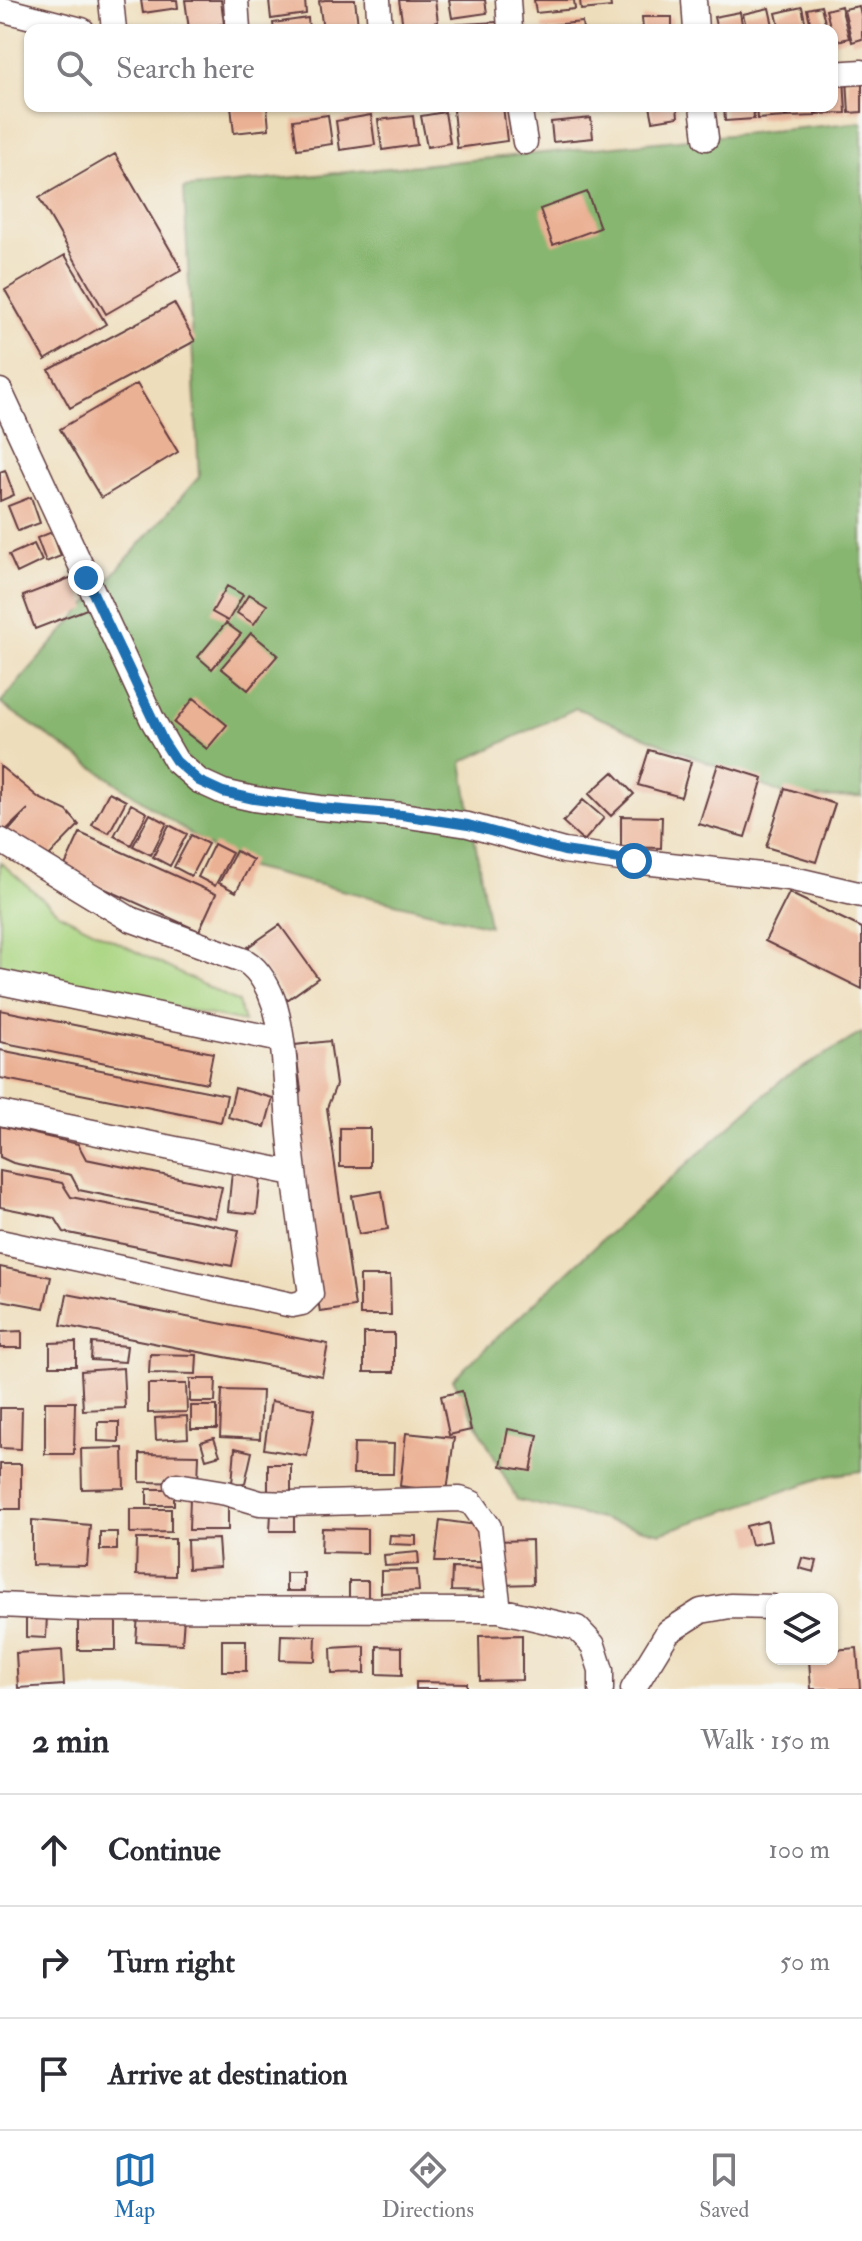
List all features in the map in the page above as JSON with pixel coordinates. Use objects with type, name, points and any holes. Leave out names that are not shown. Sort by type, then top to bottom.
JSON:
[{"type":"street","points":[[111,0],[113,24]]},
{"type":"street","points":[[236,0],[238,24]]},
{"type":"street","points":[[378,0],[380,24]]},
{"type":"street","points":[[508,0],[510,24]]},
{"type":"street","points":[[694,0],[696,24]]},
{"type":"street","points":[[0,9],[59,24]]},
{"type":"street","points":[[838,74],[862,72]]},
{"type":"street","points":[[520,112],[525,142]]},
{"type":"street","points":[[703,112],[706,138]]},
{"type":"street","points":[[2,402],[152,719],[176,761],[199,781],[223,792],[254,799],[454,823],[564,851],[789,878],[862,895]]},
{"type":"street","points":[[0,840],[130,919],[254,966],[275,1007],[281,1040],[293,1173],[311,1294],[302,1303],[292,1305],[0,1242]]},
{"type":"street","points":[[0,982],[281,1040]]},
{"type":"street","points":[[0,1113],[293,1173]]},
{"type":"street","points":[[177,1485],[226,1493],[260,1503],[460,1499],[472,1503],[489,1527],[499,1610]]},
{"type":"street","points":[[0,1605],[88,1609],[499,1610],[577,1628],[593,1645],[601,1670],[601,1689]]},
{"type":"street","points":[[633,1689],[668,1632],[701,1611],[730,1606],[766,1607]]},
{"type":"green space","points":[[862,122],[862,797],[793,798],[576,708],[462,762],[489,926],[234,864],[0,703],[199,477],[184,188]]},
{"type":"green space","points":[[0,862],[60,914],[238,1002],[244,1022],[0,971]]},
{"type":"green space","points":[[862,1033],[862,1471],[828,1476],[661,1533],[517,1500],[453,1379],[607,1235],[783,1079]]},
{"type":"building","points":[[141,0],[177,0],[178,8],[143,13]]},
{"type":"building","points":[[185,0],[221,0],[224,24],[188,24]]},
{"type":"building","points":[[269,0],[305,0],[306,14],[271,19]]},
{"type":"building","points":[[355,0],[358,24],[322,24],[319,1]]},
{"type":"building","points":[[399,0],[435,0],[438,22],[403,24]]},
{"type":"building","points":[[449,0],[485,0],[487,13],[452,18]]},
{"type":"building","points":[[534,0],[574,0],[575,9],[536,13]]},
{"type":"building","points":[[580,0],[610,0],[611,7],[581,10]]},
{"type":"building","points":[[821,6],[826,24],[811,24],[807,9]]},
{"type":"building","points":[[841,6],[849,38],[838,41],[838,24],[830,24],[826,10]]},
{"type":"building","points":[[859,6],[862,39],[852,42],[844,9]]},
{"type":"building","points":[[802,7],[806,24],[779,24],[776,13]]},
{"type":"building","points":[[769,8],[773,24],[746,24],[743,14]]},
{"type":"building","points":[[740,12],[742,24],[716,24],[714,17]]},
{"type":"building","points":[[642,17],[672,17],[672,24],[643,24]]},
{"type":"building","points":[[308,18],[308,24],[273,24]]},
{"type":"building","points":[[844,77],[846,113],[817,114],[838,112],[838,78]]},
{"type":"building","points":[[862,77],[862,112],[849,113],[847,78]]},
{"type":"building","points":[[232,112],[268,112],[269,129],[234,133]]},
{"type":"building","points":[[445,112],[450,143],[427,147],[421,116]]},
{"type":"building","points":[[453,112],[504,112],[507,141],[457,148]]},
{"type":"building","points":[[651,112],[678,112],[678,117],[653,121]]},
{"type":"building","points":[[724,112],[753,112],[754,119],[725,121]]},
{"type":"building","points":[[756,112],[785,112],[785,117],[757,119]]},
{"type":"building","points":[[787,112],[815,112],[815,116],[787,117]]},
{"type":"building","points":[[328,115],[332,144],[297,149],[293,120]]},
{"type":"building","points":[[371,115],[375,145],[340,150],[336,121]]},
{"type":"building","points":[[413,116],[417,145],[382,150],[378,120]]},
{"type":"building","points":[[591,118],[593,138],[553,142],[551,122]]},
{"type":"building","points":[[115,154],[182,270],[106,314],[39,198]]},
{"type":"building","points":[[587,192],[600,228],[553,245],[540,209]]},
{"type":"building","points":[[65,255],[106,324],[45,360],[5,290]]},
{"type":"building","points":[[174,303],[195,341],[70,408],[49,370]]},
{"type":"building","points":[[137,384],[178,452],[101,498],[60,429]]},
{"type":"building","points":[[5,470],[14,495],[0,501],[0,472]]},
{"type":"building","points":[[31,497],[40,523],[18,531],[8,506]]},
{"type":"building","points":[[52,532],[61,556],[46,562],[37,538]]},
{"type":"building","points":[[34,544],[42,561],[17,573],[9,555]]},
{"type":"building","points":[[75,576],[87,609],[35,629],[23,596]]},
{"type":"building","points":[[227,586],[243,595],[228,621],[212,612]]},
{"type":"building","points":[[249,594],[267,605],[254,624],[237,613]]},
{"type":"building","points":[[226,623],[241,634],[212,669],[198,657]]},
{"type":"building","points":[[251,633],[278,655],[248,690],[221,668]]},
{"type":"building","points":[[194,698],[227,725],[207,749],[174,723]]},
{"type":"building","points":[[649,750],[691,762],[681,797],[638,785]]},
{"type":"building","points":[[718,764],[763,778],[745,837],[699,824]]},
{"type":"building","points":[[0,766],[39,798],[67,811],[79,825],[43,862],[4,836],[28,809],[0,836]]},
{"type":"building","points":[[613,772],[634,794],[611,816],[589,794]]},
{"type":"building","points":[[785,788],[835,804],[816,862],[766,847]]},
{"type":"building","points":[[109,792],[126,801],[109,833],[92,825]]},
{"type":"building","points":[[583,800],[604,818],[584,841],[563,822]]},
{"type":"building","points":[[131,804],[147,813],[131,845],[114,836]]},
{"type":"building","points":[[150,814],[167,823],[151,855],[133,846]]},
{"type":"building","points":[[621,816],[662,817],[661,848],[621,847]]},
{"type":"building","points":[[169,825],[187,834],[170,866],[153,857]]},
{"type":"building","points":[[80,833],[216,894],[199,931],[63,870]]},
{"type":"building","points":[[191,835],[208,844],[191,876],[174,867]]},
{"type":"building","points":[[214,844],[232,853],[215,886],[198,877]]},
{"type":"building","points":[[236,851],[253,860],[236,892],[219,883]]},
{"type":"building","points":[[789,893],[862,928],[862,989],[765,941]]},
{"type":"building","points":[[280,925],[318,978],[287,1000],[248,947]]},
{"type":"building","points":[[0,1010],[213,1053],[207,1083],[0,1042]]},
{"type":"building","points":[[330,1041],[336,1085],[327,1108],[355,1307],[320,1312],[291,1113],[301,1090],[295,1045]]},
{"type":"building","points":[[0,1050],[227,1095],[221,1122],[0,1078]]},
{"type":"building","points":[[235,1088],[273,1098],[265,1127],[228,1117]]},
{"type":"building","points":[[0,1126],[78,1144],[86,1159],[222,1187],[215,1218],[79,1190],[71,1175],[13,1163],[0,1157]]},
{"type":"building","points":[[340,1128],[370,1128],[370,1167],[340,1167]]},
{"type":"building","points":[[0,1171],[62,1183],[71,1197],[239,1230],[232,1266],[64,1232],[55,1218],[0,1207]]},
{"type":"building","points":[[232,1172],[261,1175],[257,1214],[228,1211]]},
{"type":"building","points":[[382,1191],[388,1229],[359,1234],[352,1196]]},
{"type":"building","points":[[0,1267],[51,1277],[44,1308],[0,1300]]},
{"type":"building","points":[[360,1276],[390,1276],[391,1315],[360,1315]]},
{"type":"building","points":[[67,1294],[328,1344],[322,1376],[61,1325]]},
{"type":"building","points":[[22,1331],[22,1348],[0,1348],[0,1332]]},
{"type":"building","points":[[364,1333],[394,1333],[394,1372],[364,1372]]},
{"type":"building","points":[[76,1342],[76,1366],[50,1366],[50,1343]]},
{"type":"building","points":[[92,1343],[127,1346],[125,1362],[91,1360]]},
{"type":"building","points":[[150,1354],[197,1355],[196,1374],[149,1373]]},
{"type":"building","points":[[123,1368],[125,1408],[83,1410],[81,1371]]},
{"type":"building","points":[[190,1379],[216,1379],[215,1402],[190,1402]]},
{"type":"building","points":[[148,1384],[186,1384],[187,1412],[148,1413]]},
{"type":"building","points":[[222,1390],[262,1391],[260,1439],[220,1437]]},
{"type":"building","points":[[462,1391],[471,1430],[449,1435],[441,1396]]},
{"type":"building","points":[[271,1401],[315,1409],[307,1456],[264,1449]]},
{"type":"building","points":[[45,1402],[75,1402],[74,1454],[45,1454]]},
{"type":"building","points":[[191,1406],[217,1406],[217,1429],[191,1429]]},
{"type":"building","points":[[0,1408],[22,1408],[21,1449],[0,1448]]},
{"type":"building","points":[[187,1416],[188,1438],[156,1440],[155,1418]]},
{"type":"building","points":[[98,1422],[119,1422],[119,1442],[98,1441]]},
{"type":"building","points":[[508,1429],[538,1435],[531,1471],[501,1466]]},
{"type":"building","points":[[406,1433],[454,1438],[447,1492],[400,1486]]},
{"type":"building","points":[[214,1438],[220,1455],[206,1459],[201,1442]]},
{"type":"building","points":[[354,1443],[394,1444],[393,1474],[353,1474]]},
{"type":"building","points":[[123,1448],[124,1488],[82,1489],[81,1449]]},
{"type":"building","points":[[235,1448],[252,1452],[245,1483],[232,1484]]},
{"type":"building","points":[[140,1454],[199,1455],[198,1483],[140,1482]]},
{"type":"building","points":[[0,1464],[21,1464],[21,1509],[0,1509]]},
{"type":"building","points":[[268,1464],[291,1464],[291,1499],[268,1499]]},
{"type":"building","points":[[147,1489],[174,1489],[174,1505],[147,1505]]},
{"type":"building","points":[[190,1497],[228,1497],[228,1530],[189,1530]]},
{"type":"building","points":[[130,1509],[171,1509],[171,1532],[130,1533]]},
{"type":"building","points":[[271,1513],[294,1514],[294,1531],[270,1531]]},
{"type":"building","points":[[32,1520],[90,1525],[87,1566],[32,1565]]},
{"type":"building","points":[[440,1520],[484,1526],[484,1562],[435,1562]]},
{"type":"building","points":[[767,1521],[771,1541],[751,1545],[746,1526]]},
{"type":"building","points":[[322,1528],[367,1529],[367,1553],[321,1552]]},
{"type":"building","points":[[100,1532],[117,1532],[117,1550],[100,1550]]},
{"type":"building","points":[[390,1535],[416,1536],[416,1545],[389,1544]]},
{"type":"building","points":[[137,1539],[175,1539],[175,1576],[136,1575]]},
{"type":"building","points":[[218,1539],[220,1567],[188,1569],[187,1540]]},
{"type":"building","points":[[532,1540],[533,1584],[496,1585],[495,1541]]},
{"type":"building","points":[[418,1552],[419,1564],[385,1566],[384,1555]]},
{"type":"building","points":[[802,1558],[817,1561],[814,1572],[799,1568]]},
{"type":"building","points":[[452,1568],[491,1569],[490,1592],[451,1591]]},
{"type":"building","points":[[417,1570],[419,1591],[381,1593],[381,1571]]},
{"type":"building","points":[[286,1573],[304,1573],[304,1591],[286,1591]]},
{"type":"building","points":[[349,1581],[368,1581],[368,1602],[349,1601]]},
{"type":"building","points":[[26,1614],[47,1614],[46,1638],[26,1637]]},
{"type":"building","points":[[138,1615],[184,1617],[182,1644],[136,1642]]},
{"type":"building","points":[[78,1617],[116,1617],[116,1650],[78,1650]]},
{"type":"building","points":[[281,1635],[316,1636],[315,1661],[280,1660]]},
{"type":"building","points":[[522,1635],[522,1680],[480,1681],[479,1636]]},
{"type":"building","points":[[222,1640],[246,1640],[246,1671],[222,1671]]},
{"type":"building","points":[[365,1646],[365,1673],[332,1674],[331,1648]]},
{"type":"building","points":[[377,1646],[402,1647],[402,1675],[377,1674]]},
{"type":"building","points":[[857,1648],[860,1689],[811,1689],[809,1665],[838,1665],[838,1650]]},
{"type":"building","points":[[62,1650],[64,1685],[18,1688],[16,1653]]},
{"type":"building","points":[[416,1682],[467,1683],[467,1689],[416,1689]]},
{"type":"route","points":[[86,578],[163,741],[176,761],[199,781],[223,792],[254,799],[468,825],[564,851],[634,861]]}]
